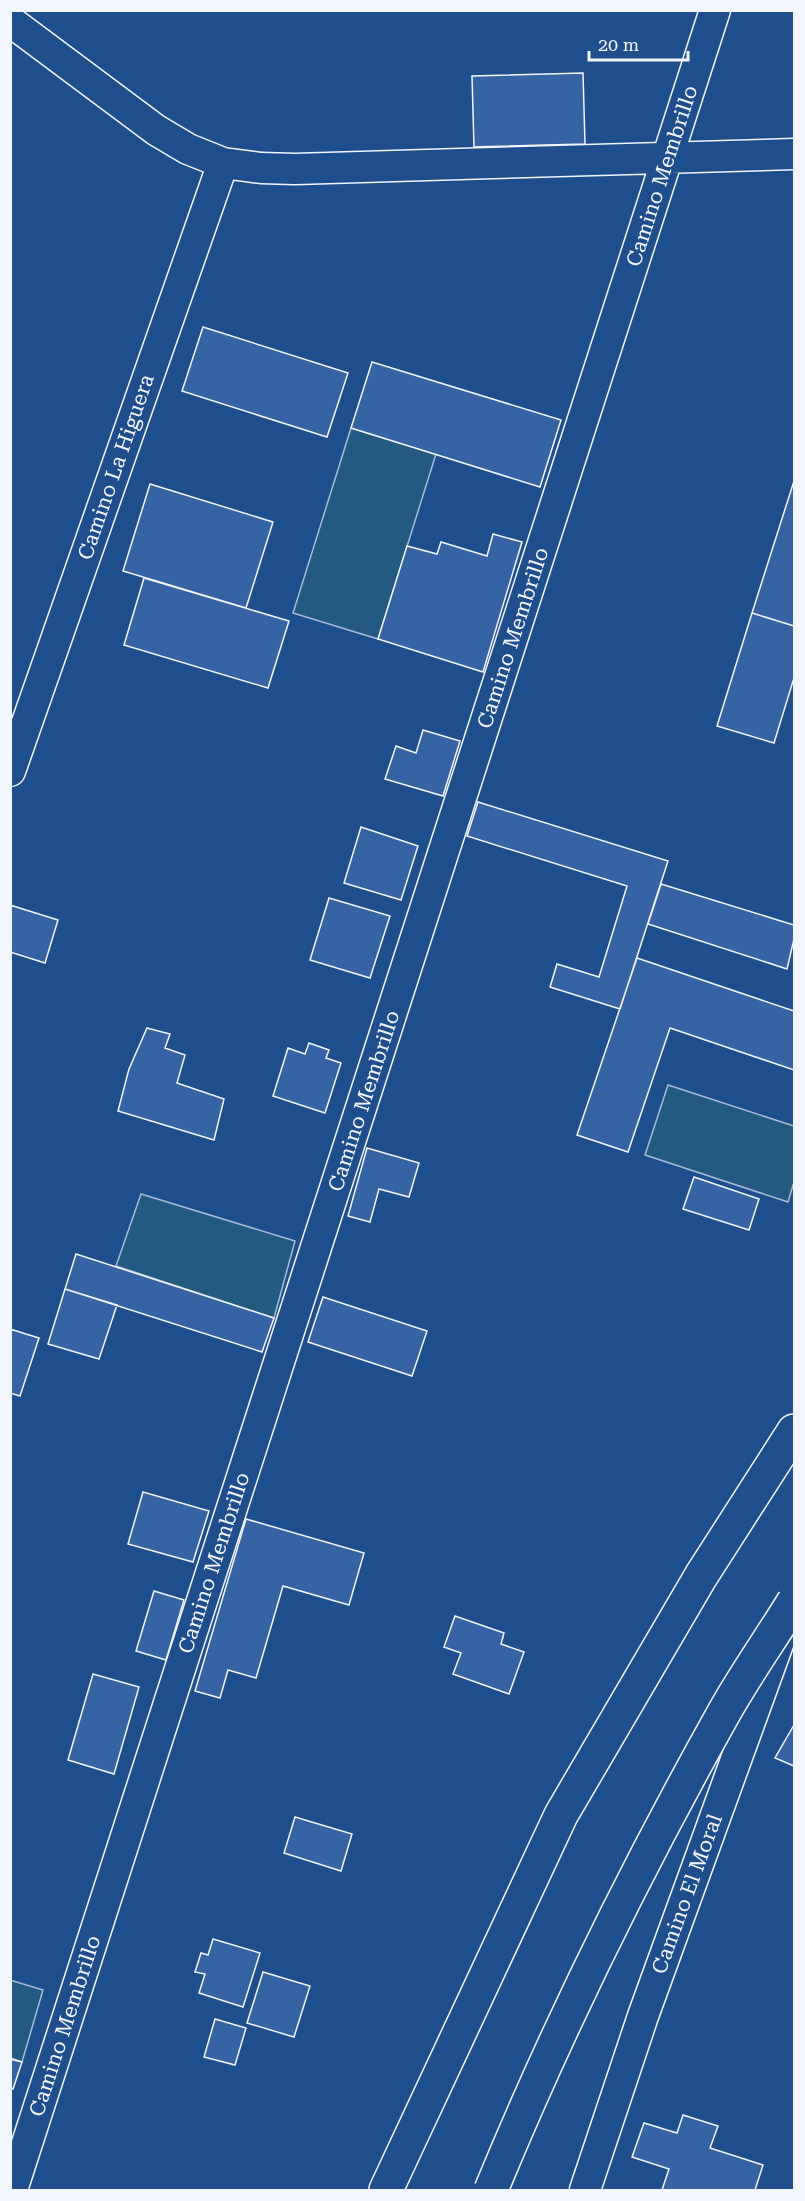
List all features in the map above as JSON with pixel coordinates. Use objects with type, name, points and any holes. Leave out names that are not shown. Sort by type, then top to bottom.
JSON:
[{"type":"highway","points":[[386,2190],[561,1815],[701,1576],[795,1431]]},
{"type":"highway","points":[[491,2190],[514,2133],[608,1931],[727,1707],[795,1600]]},
{"type":"street","name":"Camino Membrillo","points":[[12,2190],[715,10]]},
{"type":"street","points":[[10,21],[156,130],[188,149],[223,163],[261,168],[295,169],[795,154]]},
{"type":"street","name":"Camino La Higuera","points":[[10,771],[223,163]]},
{"type":"street","name":"Camino El Moral","points":[[585,2190],[643,2016],[795,1600]]},
{"type":"shaded area","points":[[351,428],[436,454],[378,639],[293,613]]},
{"type":"shaded area","points":[[668,1085],[794,1126],[794,1182],[788,1202],[645,1155]]},
{"type":"shaded area","points":[[141,1194],[295,1241],[274,1318],[116,1266]]},
{"type":"shaded area","points":[[10,1980],[43,1990],[22,2062],[11,2058]]},
{"type":"building","points":[[583,73],[585,144],[474,147],[472,76]]},
{"type":"building","points":[[203,327],[348,373],[327,437],[182,391]]},
{"type":"building","points":[[372,362],[561,420],[540,487],[351,428]]},
{"type":"building","points":[[794,481],[794,626],[752,613]]},
{"type":"building","points":[[150,484],[273,522],[246,608],[123,571]]},
{"type":"building","points":[[493,534],[522,542],[483,672],[378,639],[407,546],[437,554],[441,542],[487,556]]},
{"type":"building","points":[[144,578],[289,621],[268,688],[124,645]]},
{"type":"building","points":[[752,613],[794,626],[794,678],[774,743],[717,726]]},
{"type":"building","points":[[423,730],[460,741],[443,796],[385,779],[396,746],[416,753]]},
{"type":"building","points":[[478,802],[668,861],[620,1009],[550,987],[557,964],[599,977],[627,886],[467,836]]},
{"type":"building","points":[[361,827],[418,846],[401,900],[344,883]]},
{"type":"building","points":[[661,884],[794,925],[794,939],[787,969],[648,924]]},
{"type":"building","points":[[329,898],[390,916],[370,978],[310,960]]},
{"type":"building","points":[[10,905],[58,920],[45,963],[10,952]]},
{"type":"building","points":[[637,958],[794,1011],[794,1070],[670,1028],[628,1152],[577,1135]]},
{"type":"building","points":[[147,1028],[170,1034],[165,1048],[185,1055],[177,1083],[224,1099],[214,1140],[118,1111],[129,1069]]},
{"type":"building","points":[[309,1043],[329,1050],[326,1058],[341,1063],[325,1113],[273,1096],[288,1048],[305,1054]]},
{"type":"building","points":[[367,1148],[419,1163],[409,1197],[379,1189],[370,1222],[348,1216]]},
{"type":"building","points":[[694,1177],[759,1199],[749,1230],[683,1209]]},
{"type":"building","points":[[76,1254],[274,1318],[262,1352],[65,1289]]},
{"type":"building","points":[[65,1289],[117,1305],[99,1359],[48,1344]]},
{"type":"building","points":[[323,1297],[427,1331],[412,1376],[308,1342]]},
{"type":"building","points":[[10,1329],[39,1338],[20,1396],[10,1393]]},
{"type":"building","points":[[143,1492],[209,1511],[193,1562],[128,1544]]},
{"type":"building","points":[[246,1519],[364,1553],[349,1605],[283,1586],[256,1678],[228,1670],[220,1698],[195,1691]]},
{"type":"building","points":[[154,1591],[184,1600],[166,1660],[136,1651]]},
{"type":"building","points":[[455,1616],[504,1633],[501,1644],[524,1652],[509,1694],[453,1674],[461,1653],[444,1647]]},
{"type":"building","points":[[93,1674],[139,1687],[114,1774],[68,1760]]},
{"type":"building","points":[[794,1725],[794,1766],[775,1758]]},
{"type":"building","points":[[295,1817],[352,1834],[341,1871],[284,1853]]},
{"type":"building","points":[[213,1939],[260,1953],[243,2007],[199,1993],[205,1974],[195,1972],[201,1953],[208,1955]]},
{"type":"building","points":[[263,1972],[310,1986],[294,2037],[247,2023]]},
{"type":"building","points":[[215,2019],[246,2028],[235,2065],[204,2057]]},
{"type":"building","points":[[10,2059],[22,2062],[13,2089],[10,2088]]},
{"type":"building","points":[[683,2115],[718,2126],[710,2148],[763,2165],[755,2190],[662,2190],[669,2169],[632,2157],[644,2123],[677,2133]]}]
